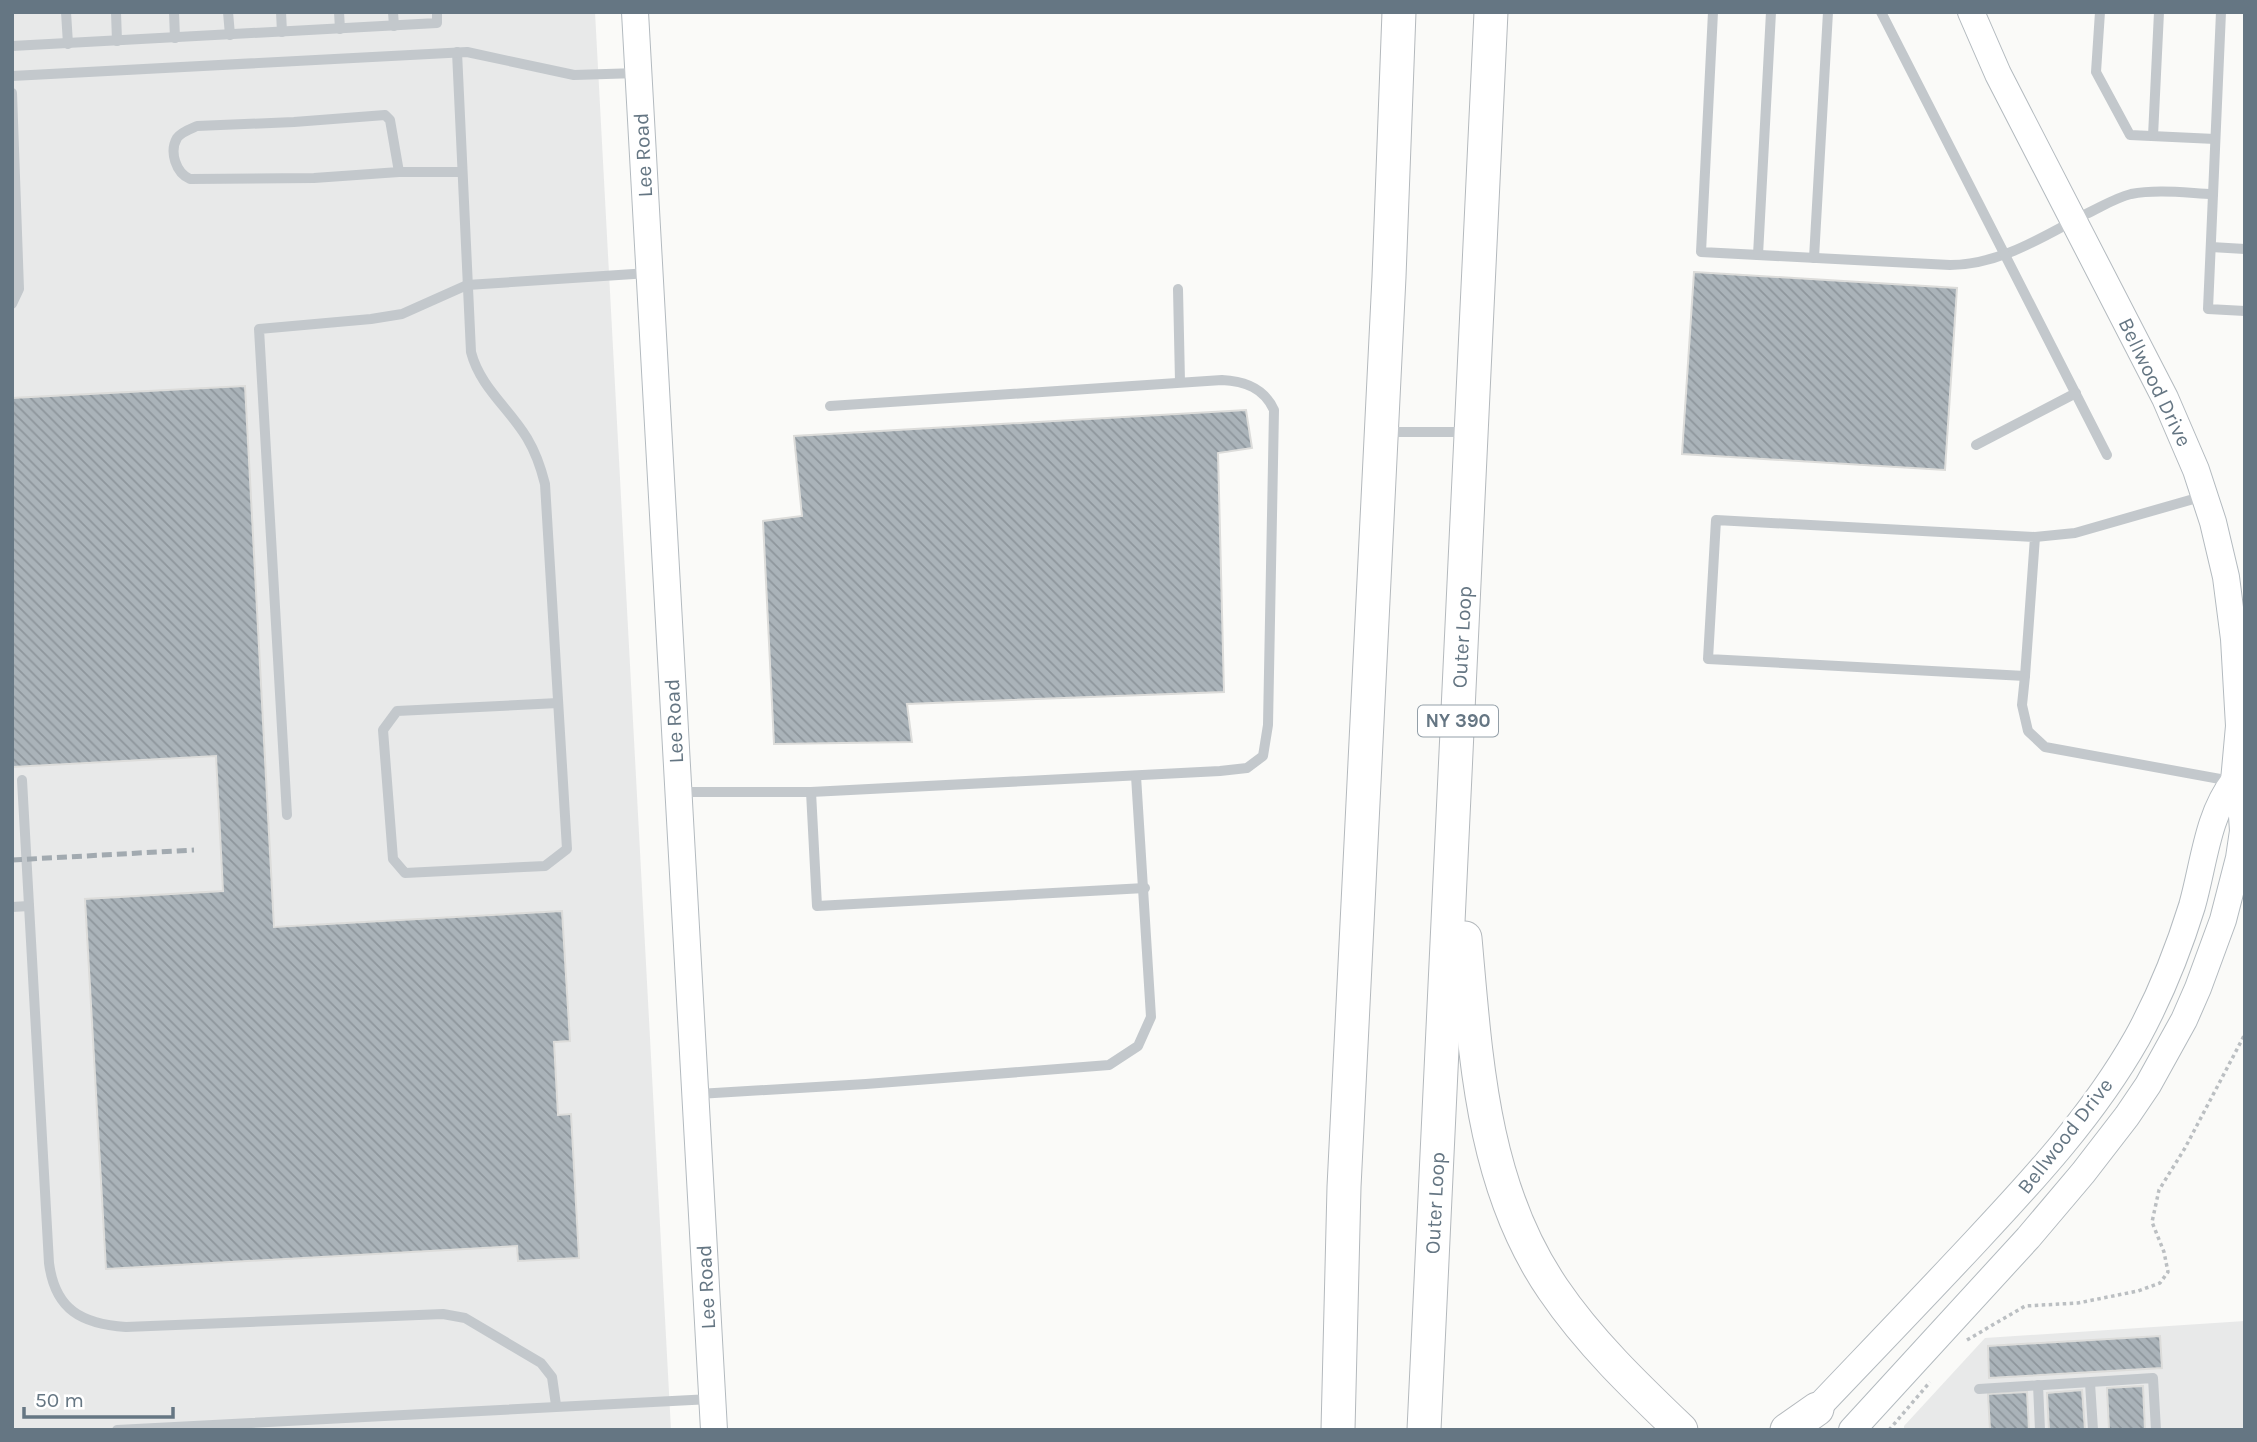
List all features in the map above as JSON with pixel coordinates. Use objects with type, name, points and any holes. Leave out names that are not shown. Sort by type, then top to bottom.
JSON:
[{"type":"highway","points":[[1338,1430],[1344,1187],[1382,432],[1399,12]]},
{"type":"highway","name":"Outer Loop","points":[[1424,1430],[1491,12]]},
{"type":"highway","points":[[1456,771],[1460,879],[1478,1072],[1489,1135],[1505,1192],[1520,1229],[1543,1273],[1571,1314],[1614,1364],[1681,1430]]},
{"type":"highway","points":[[1787,1430],[1807,1419]]},
{"type":"street","name":"Lee Road","points":[[635,12],[713,1430]]},
{"type":"street","name":"Bellwood Drive","points":[[1852,1430],[2059,1201],[2106,1145],[2148,1085],[2184,1020],[2198,988],[2223,920],[2239,858],[2242,831],[2241,801],[2234,781],[2239,726],[2234,639],[2224,568],[2205,495],[2165,398],[1994,66],[1971,12]]},
{"type":"street","name":"Bellwood Drive","points":[[1807,1419],[2028,1185],[2098,1098],[2136,1039],[2167,974],[2191,907],[2216,811],[2234,781]]},
{"type":"lane","points":[[66,12],[68,44]]},
{"type":"lane","points":[[116,12],[117,41]]},
{"type":"lane","points":[[174,12],[175,38]]},
{"type":"lane","points":[[228,12],[230,35]]},
{"type":"lane","points":[[281,12],[282,32]]},
{"type":"lane","points":[[339,12],[340,29]]},
{"type":"lane","points":[[393,12],[394,26]]},
{"type":"lane","points":[[12,47],[437,23],[437,12]]},
{"type":"lane","points":[[1713,12],[1701,253],[1961,265],[1983,262],[2005,254],[2131,194],[2213,194]]},
{"type":"lane","points":[[1758,256],[1770,12]]},
{"type":"lane","points":[[1814,258],[1828,12]]},
{"type":"lane","points":[[1881,12],[2107,455]]},
{"type":"lane","points":[[2100,12],[2096,72],[2130,135],[2215,139]]},
{"type":"lane","points":[[2153,136],[2159,12]]},
{"type":"lane","points":[[2221,12],[2208,309],[2245,311]]},
{"type":"lane","points":[[457,52],[471,352],[483,382],[527,437],[539,462],[545,484],[558,703],[566,849],[545,866],[405,873],[393,859],[383,730],[397,711],[558,703]]},
{"type":"lane","points":[[12,76],[457,52],[477,53],[565,74],[590,76],[639,73]]},
{"type":"lane","points":[[12,93],[19,289],[12,304]]},
{"type":"lane","points":[[398,172],[390,120],[385,115],[197,126],[177,138],[174,159],[177,170],[190,179],[314,178],[398,172],[462,172]]},
{"type":"lane","points":[[2210,247],[2245,249]]},
{"type":"lane","points":[[287,815],[259,329],[402,314],[467,285],[650,273]]},
{"type":"lane","points":[[1178,289],[1181,382]]},
{"type":"lane","points":[[678,792],[811,792],[1136,776],[1247,768],[1263,755],[1268,725],[1274,410],[1268,397],[1239,381],[1181,382],[830,406]]},
{"type":"lane","points":[[1976,445],[2076,393]]},
{"type":"lane","points":[[1382,432],[1472,432]]},
{"type":"lane","points":[[2025,676],[1708,659],[1716,520],[2035,537],[2075,533],[2205,495]]},
{"type":"lane","points":[[2035,537],[2022,705],[2028,731],[2045,747],[2234,781]]},
{"type":"lane","points":[[695,1094],[1109,1065],[1138,1045],[1151,1017],[1136,776]]},
{"type":"lane","points":[[22,780],[49,1263],[52,1283],[62,1301],[69,1309],[89,1321],[101,1325],[134,1328],[458,1315],[541,1363],[552,1377],[556,1405]]},
{"type":"lane","points":[[811,792],[817,906],[1145,888]]},
{"type":"lane","points":[[12,907],[29,906]]},
{"type":"lane","points":[[1979,1389],[2153,1378],[2156,1430]]},
{"type":"lane","points":[[2090,1382],[2093,1430]]},
{"type":"lane","points":[[2038,1385],[2040,1430]]},
{"type":"lane","points":[[117,1430],[556,1405],[712,1399]]},
{"type":"path","points":[[1965,1341],[2025,1306],[2078,1303],[2138,1291],[2160,1283],[2168,1272],[2164,1252],[2152,1222],[2160,1190],[2245,1034]]},
{"type":"path","points":[[1889,1430],[1931,1380]]},
{"type":"shaded area","points":[[12,12],[595,12],[671,1430],[12,1430]]},
{"type":"shaded area","points":[[2245,1321],[2245,1430],[1904,1430],[1904,1426],[1985,1338]]},
{"type":"building","points":[[1694,272],[1957,288],[1945,470],[1682,454]]},
{"type":"building","points":[[245,386],[274,927],[562,911],[570,1041],[554,1042],[558,1115],[571,1114],[579,1258],[518,1261],[517,1246],[106,1269],[85,899],[223,891],[216,756],[12,767],[12,398]]},
{"type":"building","points":[[1246,410],[1252,448],[1218,453],[1224,692],[907,704],[912,742],[774,744],[763,521],[802,516],[794,436]]},
{"type":"building","points":[[2160,1336],[2162,1368],[1989,1378],[1988,1346]]},
{"type":"building","points":[[2143,1386],[2145,1430],[2109,1430],[2107,1388]]},
{"type":"building","points":[[2082,1390],[2085,1430],[2049,1430],[2047,1393]]},
{"type":"building","points":[[2027,1392],[2029,1430],[1990,1430],[1988,1394]]},
{"type":"railway","points":[[12,860],[194,850]]}]
